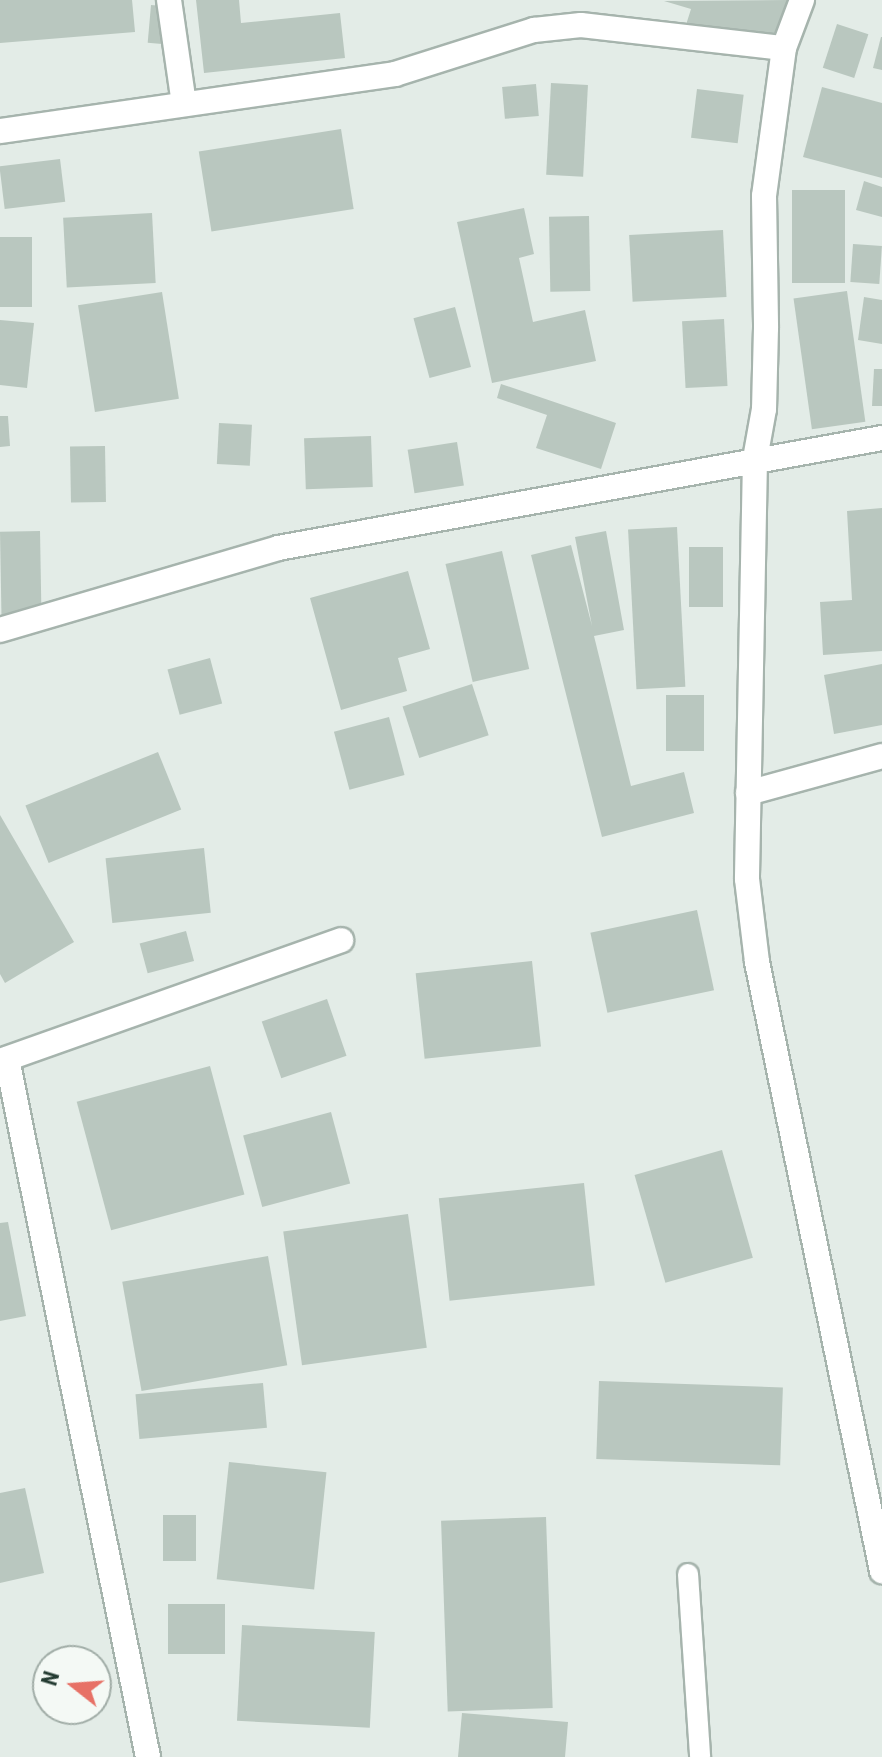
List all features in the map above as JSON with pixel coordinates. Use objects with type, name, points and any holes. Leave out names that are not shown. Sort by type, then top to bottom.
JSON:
[{"type":"street","points":[[169,0],[184,104]]},
{"type":"street","points":[[802,0],[784,48],[764,196],[766,355],[755,459],[747,879],[757,962],[882,1571]]},
{"type":"street","points":[[0,131],[395,74],[534,30],[581,25],[784,48]]},
{"type":"street","points":[[0,630],[278,548],[882,438]]},
{"type":"street","points":[[748,793],[882,756]]},
{"type":"street","points":[[148,1757],[3,1060],[341,940]]},
{"type":"lane","points":[[688,1574],[700,1757]]},
{"type":"building","points":[[0,0],[132,0],[135,32],[0,43]]},
{"type":"building","points":[[196,0],[239,0],[241,23],[340,13],[345,58],[204,73]]},
{"type":"building","points":[[787,0],[769,55],[685,28],[691,9],[664,1]]},
{"type":"building","points":[[151,5],[174,7],[171,45],[148,43]]},
{"type":"building","points":[[837,24],[868,34],[854,78],[823,68]]},
{"type":"building","points":[[882,37],[882,70],[873,68]]},
{"type":"building","points":[[551,83],[588,85],[583,177],[546,175]]},
{"type":"building","points":[[536,84],[539,116],[505,119],[502,87]]},
{"type":"building","points":[[822,87],[882,103],[882,178],[803,157]]},
{"type":"building","points":[[697,89],[744,95],[738,143],[691,138]]},
{"type":"building","points":[[341,129],[354,209],[211,232],[199,152]]},
{"type":"building","points":[[60,159],[65,202],[5,209],[0,166]]},
{"type":"building","points":[[864,181],[882,187],[882,217],[856,210]]},
{"type":"building","points":[[792,190],[845,190],[845,283],[792,283]]},
{"type":"building","points":[[524,208],[534,254],[519,258],[533,322],[585,310],[596,361],[492,383],[457,222]]},
{"type":"building","points":[[152,213],[156,283],[67,288],[63,218]]},
{"type":"building","points":[[589,216],[590,291],[550,292],[549,217]]},
{"type":"building","points":[[723,230],[727,297],[633,302],[629,235]]},
{"type":"building","points":[[0,237],[32,237],[32,307],[0,307]]},
{"type":"building","points":[[853,244],[882,246],[879,284],[850,282]]},
{"type":"building","points":[[847,291],[865,422],[812,429],[794,299]]},
{"type":"building","points":[[162,292],[179,399],[95,412],[78,305]]},
{"type":"building","points":[[864,297],[882,300],[882,344],[858,340]]},
{"type":"building","points":[[455,307],[471,367],[430,378],[413,318]]},
{"type":"building","points":[[724,319],[728,386],[686,388],[682,321]]},
{"type":"building","points":[[0,320],[34,323],[27,388],[0,385]]},
{"type":"building","points":[[874,369],[882,369],[882,406],[872,406]]},
{"type":"building","points":[[501,384],[616,423],[601,469],[536,448],[547,415],[497,398]]},
{"type":"building","points":[[0,416],[8,416],[10,446],[0,447]]},
{"type":"building","points":[[219,423],[252,425],[250,466],[217,464]]},
{"type":"building","points":[[371,436],[373,487],[306,489],[304,438]]},
{"type":"building","points":[[457,442],[464,485],[414,493],[408,450]]},
{"type":"building","points":[[105,446],[106,502],[71,503],[70,447]]},
{"type":"building","points":[[882,508],[882,651],[823,655],[820,602],[852,600],[847,511]]},
{"type":"building","points":[[677,527],[685,687],[636,689],[628,530]]},
{"type":"building","points":[[40,531],[42,619],[2,620],[0,532]]},
{"type":"building","points":[[606,531],[624,630],[594,636],[631,786],[684,772],[694,813],[602,837],[531,555],[571,545],[592,626],[575,537]]},
{"type":"building","points":[[689,547],[723,547],[723,607],[689,607]]},
{"type":"building","points":[[502,551],[529,669],[473,682],[445,564]]},
{"type":"building","points":[[408,571],[430,649],[398,658],[407,691],[341,710],[310,598]]},
{"type":"building","points":[[210,658],[222,703],[180,715],[167,669]]},
{"type":"building","points":[[882,664],[882,725],[834,734],[824,675]]},
{"type":"building","points":[[472,684],[489,735],[419,758],[403,707]]},
{"type":"building","points":[[666,695],[704,695],[704,751],[666,751]]},
{"type":"building","points":[[389,717],[405,775],[349,790],[334,732]]},
{"type":"building","points":[[158,752],[181,809],[49,863],[25,806]]},
{"type":"building","points":[[0,815],[74,942],[5,983],[0,974]]},
{"type":"building","points":[[204,848],[211,913],[112,923],[106,858]]},
{"type":"building","points":[[697,910],[714,990],[607,1013],[590,933]]},
{"type":"building","points":[[186,931],[194,961],[148,973],[140,943]]},
{"type":"building","points":[[532,961],[541,1047],[425,1059],[416,973]]},
{"type":"building","points":[[327,999],[347,1056],[281,1078],[262,1021]]},
{"type":"building","points":[[210,1066],[244,1194],[111,1230],[77,1102]]},
{"type":"building","points":[[331,1112],[350,1183],[262,1207],[243,1136]]},
{"type":"building","points":[[722,1150],[753,1258],[665,1283],[635,1175]]},
{"type":"building","points":[[584,1183],[595,1285],[450,1301],[439,1198]]},
{"type":"building","points":[[408,1214],[427,1348],[302,1365],[283,1232]]},
{"type":"building","points":[[8,1222],[26,1316],[0,1321],[0,1223]]},
{"type":"building","points":[[268,1256],[287,1365],[142,1391],[122,1282]]},
{"type":"building","points":[[599,1381],[783,1387],[780,1465],[596,1459]]},
{"type":"building","points":[[263,1383],[267,1428],[139,1439],[135,1394]]},
{"type":"building","points":[[229,1462],[326,1472],[314,1590],[217,1579]]},
{"type":"building","points":[[25,1488],[44,1573],[0,1583],[0,1493]]},
{"type":"building","points":[[163,1515],[196,1515],[196,1561],[163,1561]]},
{"type":"building","points":[[546,1517],[553,1708],[448,1712],[441,1521]]},
{"type":"building","points":[[168,1604],[225,1604],[225,1654],[168,1654]]},
{"type":"building","points":[[242,1625],[375,1632],[370,1728],[237,1721]]},
{"type":"building","points":[[462,1713],[568,1722],[565,1757],[458,1757]]}]
